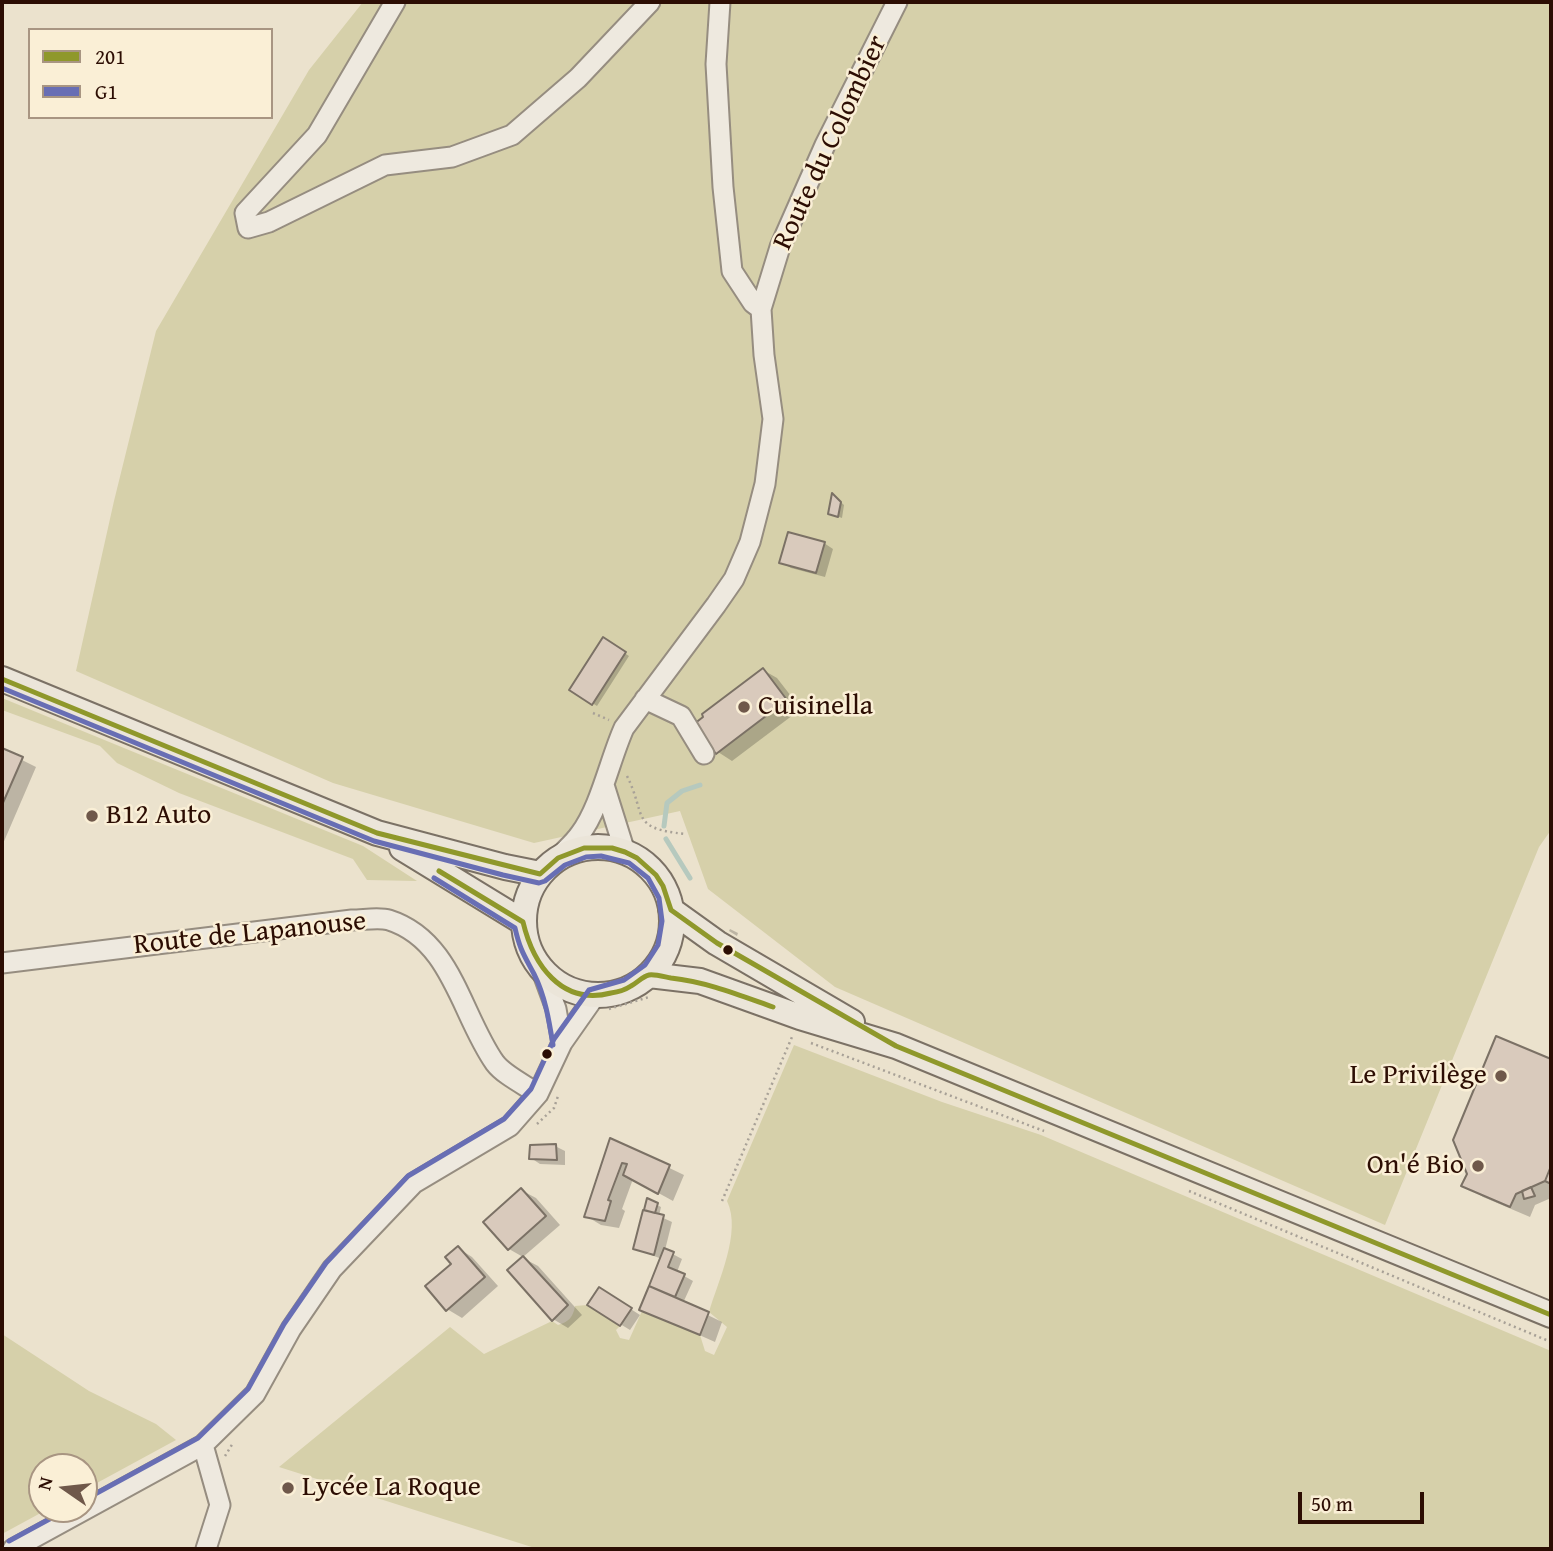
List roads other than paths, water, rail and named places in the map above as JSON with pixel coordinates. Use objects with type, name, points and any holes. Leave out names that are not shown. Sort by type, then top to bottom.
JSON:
[{"type":"main road","points":[[2,679],[377,832],[505,867],[549,866]]},
{"type":"main road","points":[[377,832],[523,922]]},
{"type":"main road","points":[[651,985],[665,951],[672,924],[671,910],[663,886],[656,875],[637,858],[612,848],[591,847],[570,852],[549,866],[527,897],[523,922],[528,948],[542,971],[566,989],[602,1003],[624,991],[651,985],[701,981],[800,1017],[896,1046],[1551,1315]]},
{"type":"main road","points":[[671,910],[716,943],[896,1046]]},
{"type":"street","points":[[395,2],[317,135],[245,213],[248,228],[269,222],[385,165],[452,157],[512,135],[578,78],[650,2]]},
{"type":"street","points":[[720,2],[716,64],[723,187],[732,271],[753,303],[761,309]]},
{"type":"street","name":"Route du Colombier","points":[[549,866],[582,832],[604,785],[624,728],[734,579],[750,542],[765,484],[773,419],[761,309],[780,247],[825,145],[897,2]]},
{"type":"street","points":[[645,699],[681,716],[704,754]]},
{"type":"street","points":[[604,785],[625,852]]},
{"type":"street","name":"Route de Lapanouse","points":[[2,962],[352,920],[388,920],[421,936],[442,960],[475,1029],[496,1065],[538,1094]]},
{"type":"street","points":[[542,971],[556,1009],[562,1043]]},
{"type":"street","points":[[13,1549],[203,1445],[255,1394],[291,1329],[332,1269],[414,1183],[510,1126],[538,1094],[562,1043],[602,1003]]},
{"type":"street","points":[[203,1445],[220,1505],[206,1549]]},
{"type":"waterway","points":[[664,826],[667,803],[682,791],[700,785]]},
{"type":"waterway","points":[[666,839],[690,878]]},
{"type":"place","name":"Cuisinella","points":[[744,707]]},
{"type":"place","name":"B12 Auto","points":[[92,816]]},
{"type":"place","name":"Le Privilège","points":[[1501,1076]]},
{"type":"place","name":"On'é Bio","points":[[1478,1166]]},
{"type":"place","name":"Lycée La Roque","points":[[288,1488]]}]
